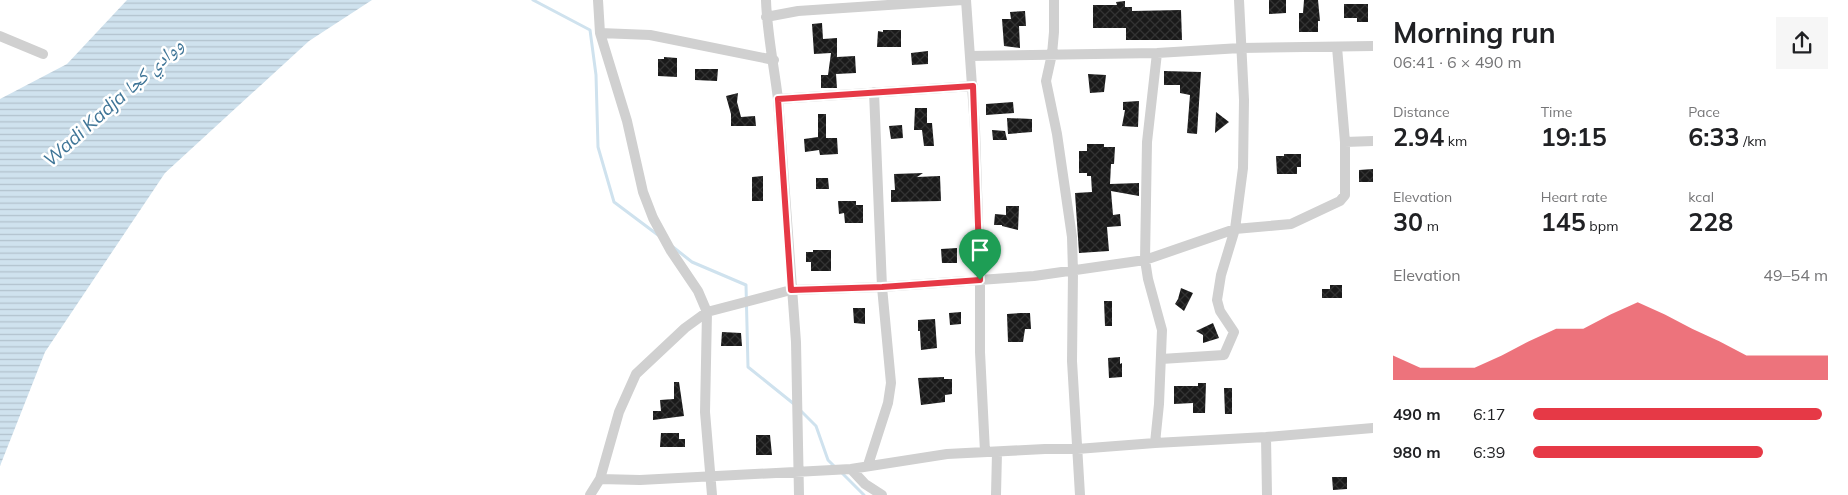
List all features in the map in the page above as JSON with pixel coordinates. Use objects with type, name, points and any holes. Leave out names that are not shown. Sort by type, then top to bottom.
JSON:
[{"type":"street","points":[[598,0],[600,33],[626,121],[643,192],[653,218],[671,251],[698,291],[707,312],[705,412],[712,495]]},
{"type":"street","points":[[766,0],[766,17],[774,60],[778,99],[796,342],[799,495]]},
{"type":"street","points":[[766,17],[798,11],[915,1],[964,0],[973,86],[980,280],[980,352],[985,452]]},
{"type":"street","points":[[1054,0],[1052,54],[1046,81],[1058,142],[1072,238],[1072,361],[1080,495]]},
{"type":"street","points":[[1161,359],[1224,356],[1234,332],[1220,311],[1217,300],[1218,288],[1235,229],[1243,168],[1244,100],[1239,0]]},
{"type":"street","points":[[600,33],[650,36],[774,60]]},
{"type":"street","points":[[0,36],[43,54]]},
{"type":"street","points":[[970,56],[1157,53],[1241,48],[1373,46]]},
{"type":"street","points":[[590,495],[600,479],[619,412],[636,374],[684,328],[707,312],[791,290],[882,287],[980,280],[1073,272],[1144,260],[1235,229],[1291,224],[1340,201],[1345,195],[1345,142],[1337,47]]},
{"type":"street","points":[[1154,443],[1162,330],[1144,260],[1147,142],[1157,53]]},
{"type":"street","points":[[778,99],[973,86]]},
{"type":"street","points":[[868,465],[888,403],[891,383],[882,287],[874,92]]},
{"type":"street","points":[[1345,142],[1373,141]]},
{"type":"street","points":[[600,479],[640,480],[798,473],[851,469],[940,454],[1045,448],[1077,449],[1154,443],[1266,438],[1373,428]]},
{"type":"street","points":[[1266,438],[1266,495]]},
{"type":"street","points":[[996,495],[997,452]]},
{"type":"street","points":[[851,469],[865,484],[882,495]]},
{"type":"water","name":"Wadi Kadja ووادي كجا","points":[[127,0],[372,0],[309,41],[165,173],[45,352],[0,466],[0,99],[67,64]]},
{"type":"building","points":[[1269,0],[1286,0],[1286,13],[1269,14]]},
{"type":"building","points":[[1304,0],[1318,0],[1320,21],[1318,21],[1318,32],[1299,32],[1299,13],[1303,13]]},
{"type":"building","points":[[1125,1],[1125,7],[1132,7],[1132,11],[1181,10],[1182,40],[1126,40],[1126,28],[1093,28],[1093,5],[1117,5],[1116,2]]},
{"type":"building","points":[[1344,4],[1368,4],[1368,22],[1357,22],[1357,18],[1344,18]]},
{"type":"building","points":[[1025,11],[1026,26],[1019,26],[1020,48],[1004,46],[1002,19],[1011,19],[1010,12]]},
{"type":"building","points":[[822,23],[823,39],[837,38],[837,57],[855,56],[856,73],[836,74],[837,88],[821,88],[821,75],[828,75],[831,53],[814,54],[812,24]]},
{"type":"building","points":[[883,30],[901,30],[901,47],[877,47],[878,31],[883,32]]},
{"type":"building","points":[[928,51],[928,64],[912,65],[911,53]]},
{"type":"building","points":[[664,57],[677,58],[677,77],[658,76],[658,59],[664,59]]},
{"type":"building","points":[[695,69],[718,69],[717,81],[695,80]]},
{"type":"building","points":[[1164,71],[1201,72],[1197,134],[1187,133],[1190,95],[1180,93],[1180,85],[1164,85]]},
{"type":"building","points":[[1088,74],[1106,75],[1104,92],[1090,93]]},
{"type":"building","points":[[738,93],[737,102],[741,117],[755,116],[756,126],[731,126],[731,114],[726,96]]},
{"type":"building","points":[[1139,101],[1138,127],[1122,126],[1125,110],[1123,110],[1123,102]]},
{"type":"building","points":[[1013,102],[1014,113],[986,115],[986,104]]},
{"type":"building","points":[[915,108],[927,108],[927,123],[932,123],[934,146],[924,146],[922,130],[914,130]]},
{"type":"building","points":[[1216,112],[1229,122],[1215,133]]},
{"type":"building","points":[[818,114],[826,114],[826,138],[837,138],[838,154],[820,155],[819,150],[805,152],[804,139],[818,137]]},
{"type":"building","points":[[1007,118],[1032,119],[1032,132],[1008,134]]},
{"type":"building","points":[[902,125],[903,138],[891,139],[889,126]]},
{"type":"building","points":[[992,130],[1005,131],[1007,140],[993,140]]},
{"type":"building","points":[[1087,144],[1104,144],[1104,147],[1115,147],[1114,164],[1111,164],[1110,184],[1139,183],[1139,196],[1111,191],[1113,215],[1120,214],[1121,226],[1107,227],[1109,251],[1079,253],[1075,193],[1092,192],[1091,176],[1087,176],[1087,173],[1079,173],[1079,151],[1087,151]]},
{"type":"building","points":[[1284,154],[1301,154],[1301,167],[1297,167],[1297,174],[1277,174],[1276,156],[1284,156]]},
{"type":"building","points":[[1373,169],[1373,182],[1359,182],[1359,170]]},
{"type":"building","points":[[923,173],[917,177],[940,176],[941,201],[891,202],[891,190],[895,190],[894,174]]},
{"type":"building","points":[[763,176],[763,201],[752,201],[752,177]]},
{"type":"building","points":[[816,178],[828,178],[829,189],[816,189]]},
{"type":"building","points":[[838,201],[856,201],[856,205],[863,205],[863,223],[845,223],[844,213],[839,214]]},
{"type":"building","points":[[1006,206],[1019,206],[1018,230],[1002,225],[994,225],[995,214],[1006,215]]},
{"type":"building","points":[[957,248],[957,263],[942,263],[941,249]]},
{"type":"building","points":[[813,250],[831,250],[831,271],[811,271],[811,262],[806,262],[806,252],[813,252]]},
{"type":"building","points":[[1330,285],[1342,285],[1342,298],[1322,298],[1322,289],[1330,289]]},
{"type":"building","points":[[1181,288],[1193,293],[1184,311],[1175,304]]},
{"type":"building","points":[[1104,301],[1112,301],[1112,326],[1105,326]]},
{"type":"building","points":[[853,308],[865,308],[865,324],[854,323]]},
{"type":"building","points":[[961,312],[961,324],[950,325],[949,313]]},
{"type":"building","points":[[1030,313],[1031,329],[1025,329],[1023,342],[1008,342],[1007,314]]},
{"type":"building","points":[[935,319],[937,348],[921,350],[918,320]]},
{"type":"building","points":[[1213,323],[1219,338],[1203,343],[1203,335],[1196,331]]},
{"type":"building","points":[[722,332],[741,333],[742,346],[721,346]]},
{"type":"building","points":[[1120,357],[1122,377],[1109,378],[1108,358]]},
{"type":"building","points":[[944,377],[944,379],[952,379],[952,394],[945,395],[945,402],[921,405],[918,378]]},
{"type":"building","points":[[674,382],[679,382],[684,416],[653,420],[653,411],[661,411],[660,400],[674,399]]},
{"type":"building","points":[[1198,383],[1206,383],[1205,413],[1193,413],[1193,403],[1174,404],[1174,386],[1198,386]]},
{"type":"building","points":[[1224,388],[1232,388],[1232,414],[1225,414]]},
{"type":"building","points":[[661,433],[679,433],[679,439],[685,439],[685,447],[660,447]]},
{"type":"building","points":[[756,435],[770,435],[772,455],[756,455]]},
{"type":"building","points":[[1332,477],[1347,477],[1347,489],[1333,490]]},
{"type":"waterway","points":[[533,0],[590,30],[596,75],[598,147],[614,202],[658,235]]},
{"type":"waterway","points":[[673,247],[692,262],[746,285],[748,367],[794,404]]},
{"type":"waterway","points":[[800,410],[816,426],[828,460],[835,467]]},
{"type":"waterway","points":[[842,473],[864,495]]},
{"type":"route","points":[[973,86],[980,280],[882,287],[791,290],[778,99],[973,86]]}]
